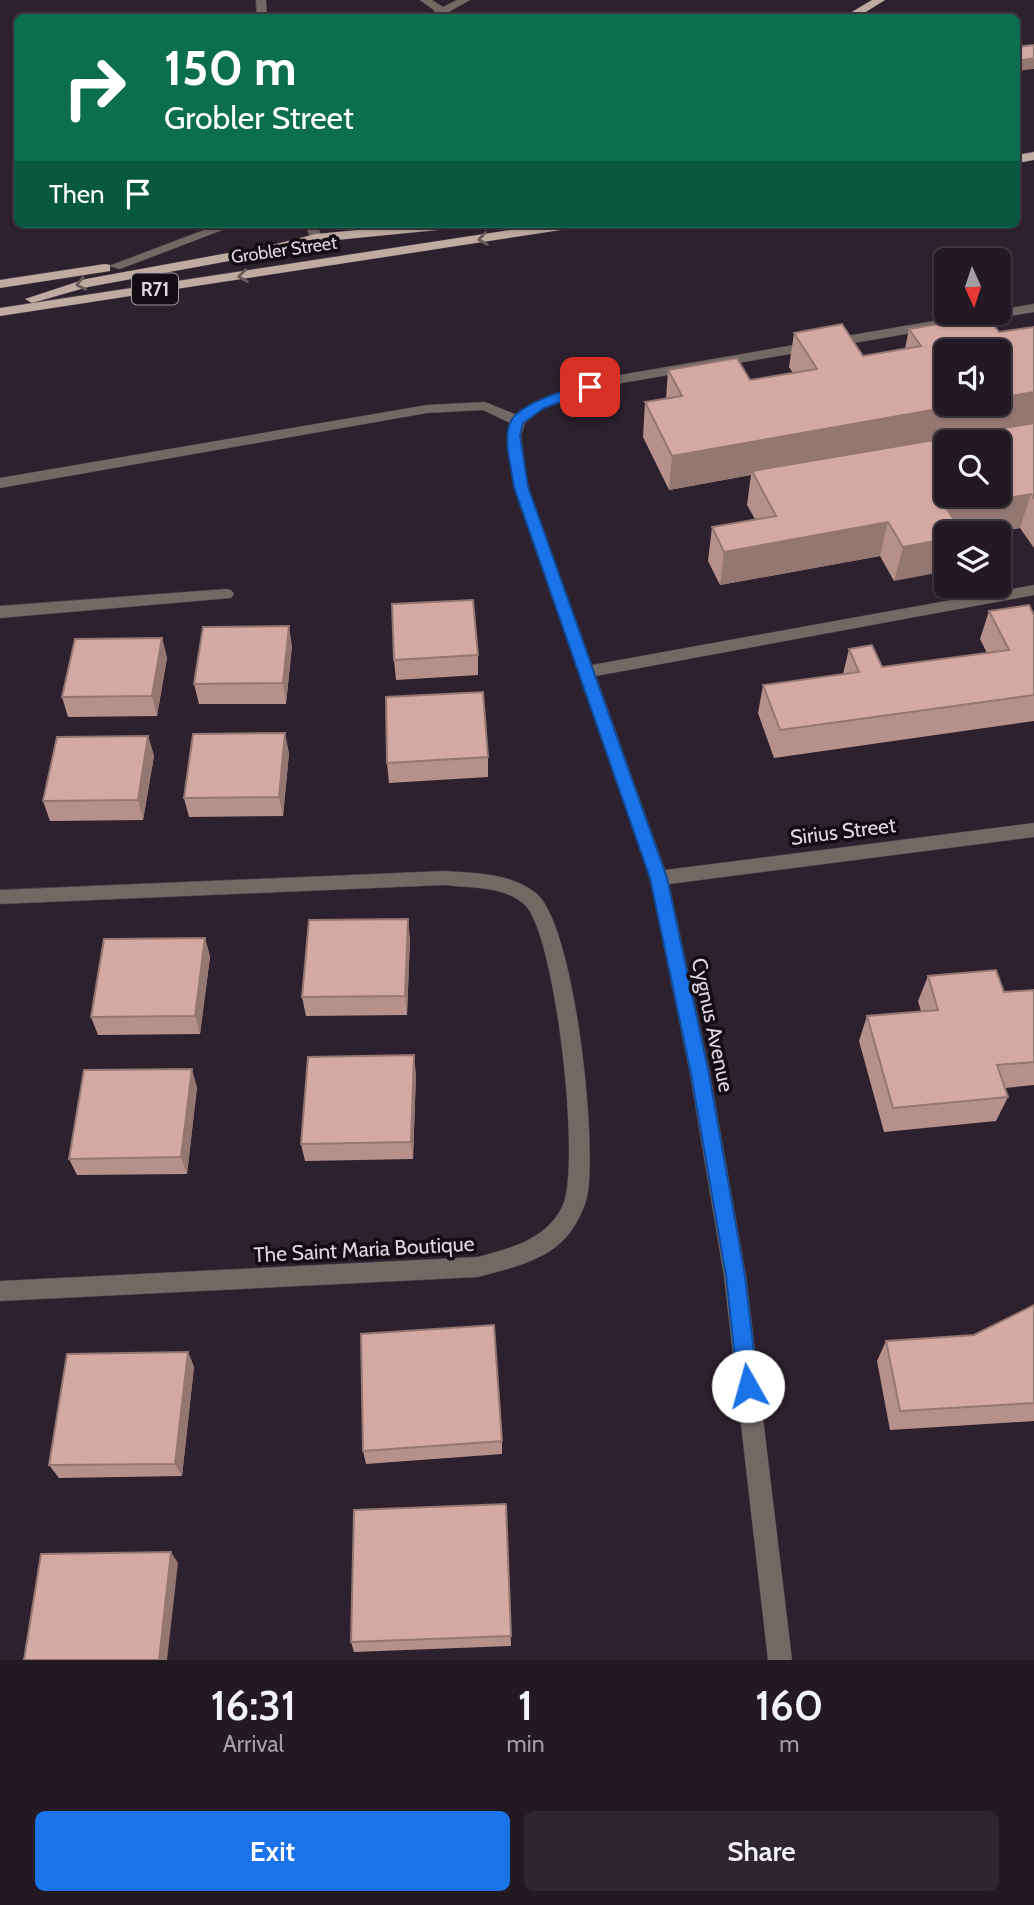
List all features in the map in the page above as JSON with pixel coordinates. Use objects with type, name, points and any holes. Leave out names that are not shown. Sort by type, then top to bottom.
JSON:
[{"type":"main road","points":[[854,14],[880,0]]},
{"type":"main road","name":"R71","points":[[316,238],[355,228]]},
{"type":"main road","points":[[0,312],[64,288],[272,249],[316,238],[417,228]]},
{"type":"main road","name":"Grobler Street","points":[[0,312],[548,228]]},
{"type":"main road","name":"Grobler Street","points":[[0,284],[316,238]]},
{"type":"street","points":[[425,0],[443,11]]},
{"type":"street","points":[[437,14],[465,0]]},
{"type":"street","points":[[115,266],[221,228]]},
{"type":"street","points":[[313,228],[316,238]]},
{"type":"street","points":[[0,483],[427,409],[485,406],[517,421],[539,405],[620,379],[1034,308]]},
{"type":"street","name":"Cygnus Avenue","points":[[517,421],[514,436],[521,487],[584,672],[659,878],[700,1074],[735,1276],[780,1660]]},
{"type":"street","points":[[584,672],[1034,590]]},
{"type":"street","points":[[0,612],[226,594]]},
{"type":"street","name":"Sirius Street","points":[[659,878],[1034,830]]},
{"type":"street","name":"The Saint Maria Boutique","points":[[0,897],[444,878],[503,886],[522,894],[538,906],[556,951],[569,1032],[579,1154],[577,1198],[562,1227],[538,1246],[478,1267],[0,1291]]},
{"type":"building","points":[[1033,45],[1034,58],[1020,60],[1020,47]]},
{"type":"building","points":[[842,324],[863,356],[921,346],[909,329],[934,325],[994,326],[999,332],[1034,327],[1034,392],[1011,396],[1011,339],[934,339],[934,410],[672,456],[645,402],[682,396],[668,370],[737,358],[750,380],[817,369],[794,333]]},
{"type":"building","points":[[1034,423],[1034,498],[1031,494],[1011,498],[1011,430],[993,430]]},
{"type":"building","points":[[934,440],[934,507],[958,507],[947,509],[955,521],[934,521],[934,541],[903,547],[888,522],[724,552],[712,527],[776,516],[752,471]]},
{"type":"building","points":[[473,600],[478,655],[394,660],[392,604]]},
{"type":"building","points":[[1029,605],[1034,615],[1034,695],[780,730],[763,685],[859,672],[849,649],[872,645],[882,667],[1009,650],[989,611]]},
{"type":"building","points":[[289,626],[283,683],[194,684],[203,627]]},
{"type":"building","points":[[162,638],[152,696],[62,697],[75,639]]},
{"type":"building","points":[[483,692],[488,757],[387,763],[386,697]]},
{"type":"building","points":[[285,733],[279,797],[184,798],[193,734]]},
{"type":"building","points":[[148,736],[138,800],[43,801],[57,737]]},
{"type":"building","points":[[408,919],[405,996],[302,997],[309,920]]},
{"type":"building","points":[[205,938],[195,1016],[91,1017],[104,939]]},
{"type":"building","points":[[996,970],[1004,992],[1034,990],[1034,1062],[997,1065],[1008,1097],[893,1108],[867,1016],[938,1010],[928,976]]},
{"type":"building","points":[[414,1055],[411,1142],[301,1144],[308,1057]]},
{"type":"building","points":[[192,1069],[181,1157],[69,1159],[84,1070]]},
{"type":"building","points":[[1034,1305],[1034,1403],[900,1411],[886,1341],[974,1335]]},
{"type":"building","points":[[494,1325],[502,1441],[363,1451],[361,1334]]},
{"type":"building","points":[[188,1352],[175,1464],[49,1465],[67,1354]]},
{"type":"building","points":[[506,1504],[511,1636],[351,1642],[354,1510]]},
{"type":"building","points":[[171,1552],[159,1660],[24,1660],[41,1554]]},
{"type":"route","points":[[590,387],[539,405],[517,421],[514,436],[521,487],[659,878],[700,1074],[735,1276],[748,1386]]}]
